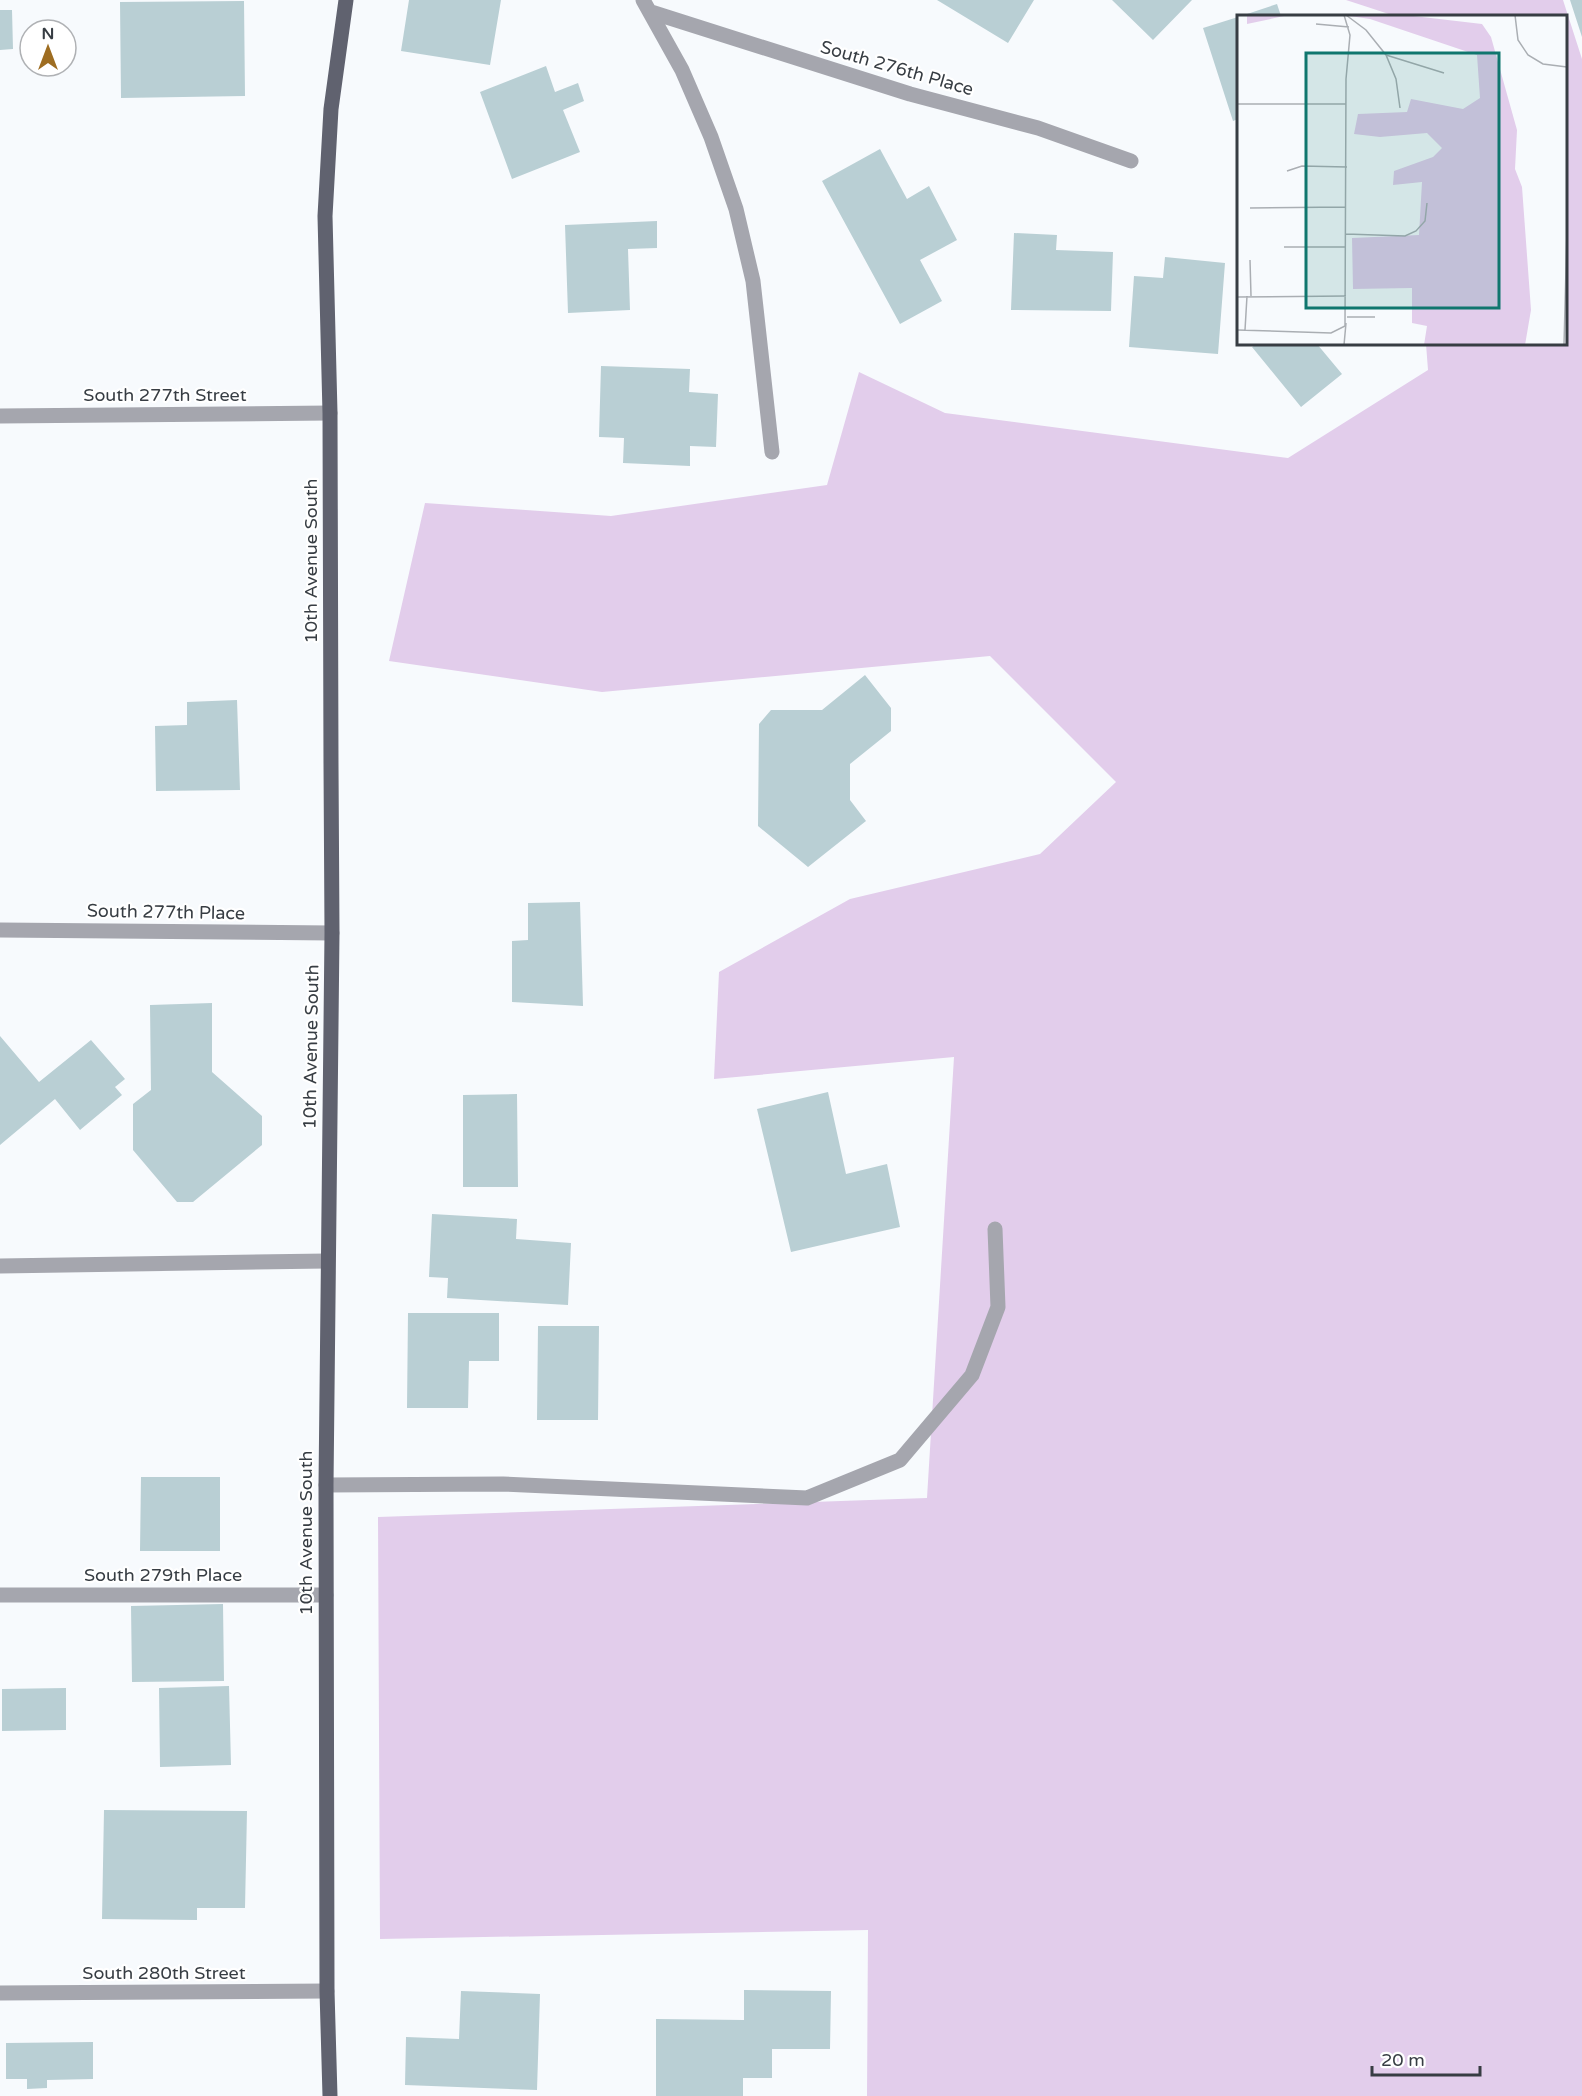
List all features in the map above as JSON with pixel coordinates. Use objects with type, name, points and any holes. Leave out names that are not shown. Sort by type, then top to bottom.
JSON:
[{"type":"main road","name":"10th Avenue South","points":[[330,2096],[327,1991],[326,1485],[332,933],[330,413],[325,216],[331,109],[346,0]]},
{"type":"street","name":"South 276th Place","points":[[647,6],[910,94],[1038,128],[1131,162]]},
{"type":"street","points":[[647,6],[682,70],[707,128],[736,208],[753,281],[772,452]]},
{"type":"street","name":"South 277th Street","points":[[0,416],[330,413]]},
{"type":"street","name":"South 277th Place","points":[[0,930],[332,933]]},
{"type":"street","points":[[326,1485],[503,1484],[807,1498],[900,1460],[972,1375],[998,1307],[995,1229]]},
{"type":"street","points":[[0,1266],[327,1261]]},
{"type":"street","name":"South 279th Place","points":[[0,1595],[326,1595]]},
{"type":"street","name":"South 280th Street","points":[[0,1993],[327,1991]]},
{"type":"shaded area","points":[[1346,0],[1563,0],[1582,59],[1582,2096],[867,2096],[868,1930],[380,1939],[378,1517],[927,1498],[954,1057],[714,1079],[719,972],[850,899],[1040,854],[1116,782],[990,656],[602,692],[389,661],[425,503],[611,516],[827,485],[859,372],[945,413],[1288,458],[1428,370],[1426,345],[1567,345],[1567,15],[1392,15]]},
{"type":"building","points":[[409,0],[501,0],[490,65],[401,51]]},
{"type":"building","points":[[937,0],[1034,0],[1008,43]]},
{"type":"building","points":[[1112,0],[1192,0],[1153,40]]},
{"type":"building","points":[[1570,0],[1582,0],[1582,37]]},
{"type":"building","points":[[244,1],[245,96],[121,98],[120,2]]},
{"type":"building","points":[[1277,4],[1281,15],[1244,15]]},
{"type":"building","points":[[0,10],[12,10],[13,49],[0,50]]},
{"type":"building","points":[[1237,17],[1237,119],[1233,121],[1203,28]]},
{"type":"building","points":[[546,66],[555,92],[578,83],[584,101],[563,110],[580,152],[512,179],[480,92]]},
{"type":"building","points":[[880,149],[907,199],[929,186],[957,240],[920,260],[942,301],[900,324],[822,181]]},
{"type":"building","points":[[657,221],[657,248],[628,249],[630,310],[568,313],[565,225]]},
{"type":"building","points":[[1014,233],[1057,235],[1056,250],[1113,252],[1111,311],[1011,310]]},
{"type":"building","points":[[1165,257],[1225,263],[1218,354],[1129,347],[1134,276],[1163,278]]},
{"type":"building","points":[[1255,345],[1318,345],[1342,374],[1301,407],[1252,347]]},
{"type":"building","points":[[601,366],[690,369],[689,392],[718,394],[716,447],[690,446],[690,466],[623,463],[624,438],[599,437]]},
{"type":"building","points":[[865,675],[891,708],[891,731],[850,764],[850,800],[866,821],[808,867],[758,826],[759,724],[771,710],[822,710]]},
{"type":"building","points":[[237,700],[240,790],[156,791],[155,726],[187,725],[187,702]]},
{"type":"building","points":[[580,902],[583,1006],[512,1002],[512,941],[528,940],[528,903]]},
{"type":"building","points":[[212,1003],[212,1072],[262,1116],[262,1145],[193,1202],[177,1202],[133,1150],[133,1104],[151,1090],[150,1005]]},
{"type":"building","points":[[0,1036],[39,1082],[91,1040],[125,1079],[115,1087],[122,1095],[80,1130],[55,1099],[0,1145]]},
{"type":"building","points":[[828,1092],[846,1174],[887,1164],[900,1227],[791,1252],[757,1109]]},
{"type":"building","points":[[517,1094],[518,1187],[463,1187],[463,1095]]},
{"type":"building","points":[[432,1214],[517,1219],[516,1239],[571,1243],[568,1305],[447,1298],[448,1278],[429,1277]]},
{"type":"building","points":[[408,1313],[499,1313],[499,1361],[469,1361],[468,1408],[407,1408]]},
{"type":"building","points":[[538,1326],[599,1326],[598,1420],[537,1420]]},
{"type":"building","points":[[141,1477],[220,1477],[220,1551],[140,1551]]},
{"type":"building","points":[[223,1604],[224,1681],[132,1682],[131,1606]]},
{"type":"building","points":[[229,1686],[231,1765],[160,1767],[159,1688]]},
{"type":"building","points":[[66,1688],[66,1730],[2,1731],[2,1689]]},
{"type":"building","points":[[104,1810],[247,1811],[245,1908],[197,1908],[197,1920],[102,1919]]},
{"type":"building","points":[[744,1990],[831,1991],[830,2049],[772,2049],[772,2078],[743,2078],[743,2096],[656,2096],[656,2019],[744,2020]]},
{"type":"building","points":[[461,1991],[540,1994],[537,2090],[405,2085],[406,2037],[459,2039]]},
{"type":"building","points":[[93,2042],[93,2079],[47,2080],[47,2088],[27,2089],[27,2079],[6,2079],[6,2043]]}]
